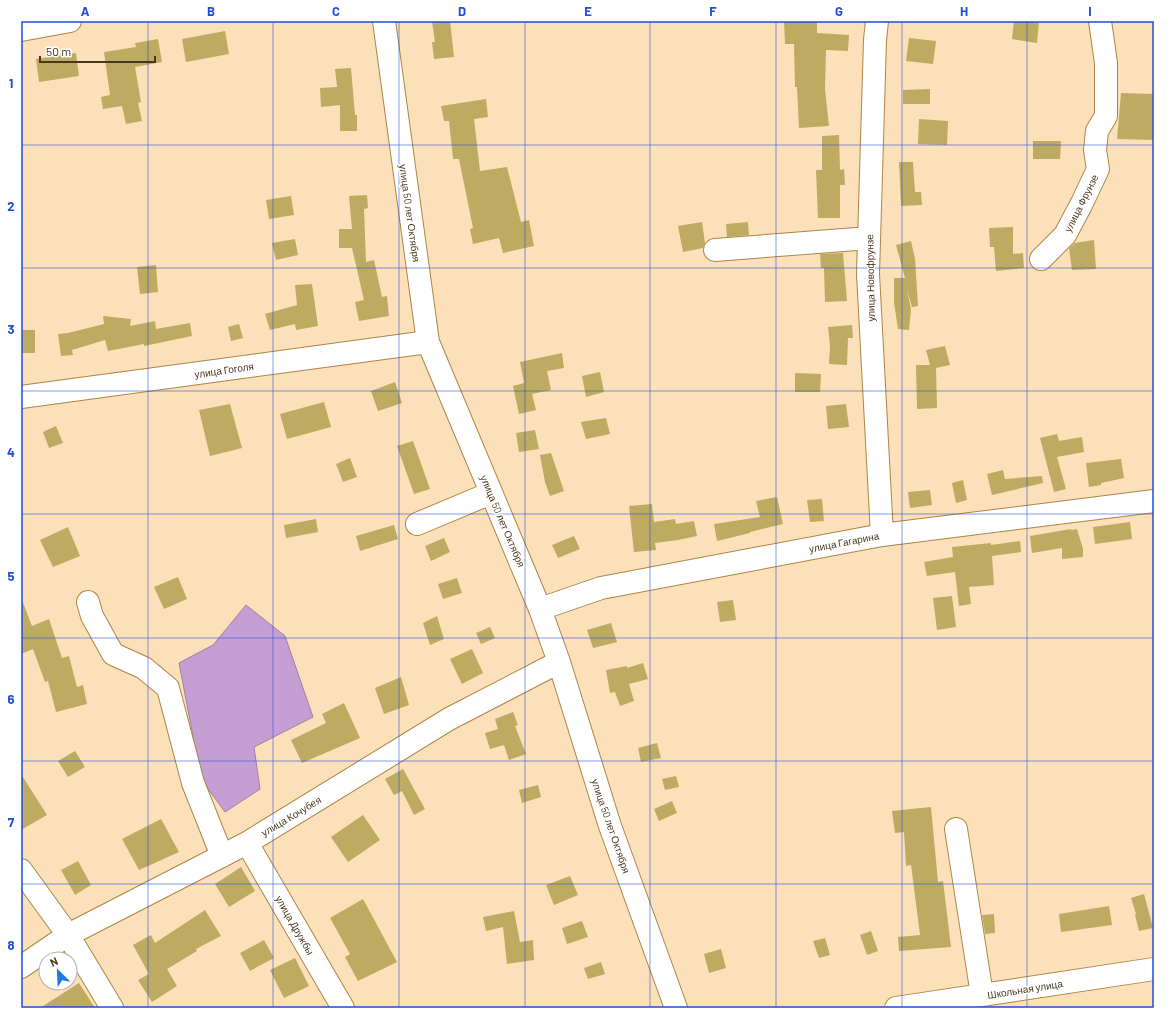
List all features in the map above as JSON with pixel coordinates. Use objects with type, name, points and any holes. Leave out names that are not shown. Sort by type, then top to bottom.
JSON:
[{"type":"street","points":[[21,30],[70,21]]},
{"type":"street","name":"улица 50 лет Октября","points":[[384,21],[428,342],[540,609],[559,662],[610,826],[676,1008]]},
{"type":"street","name":"улица Новофрунзе","points":[[877,21],[875,40],[868,274],[882,535]]},
{"type":"street","name":"улица Фрунзе","points":[[1041,259],[1065,234],[1098,169],[1095,150],[1097,131],[1106,116],[1106,63],[1100,21]]},
{"type":"street","points":[[715,250],[869,238]]},
{"type":"street","name":"улица Гоголя","points":[[21,397],[428,342]]},
{"type":"street","points":[[417,524],[491,493]]},
{"type":"street","name":"улица Гагарина","points":[[540,609],[601,588],[882,535],[1154,501]]},
{"type":"street","points":[[88,602],[92,616],[113,654],[144,668],[168,688],[193,783],[222,856]]},
{"type":"street","name":"улица Кочубея","points":[[21,967],[68,935],[247,843],[449,720],[559,662]]},
{"type":"street","points":[[956,829],[982,995]]},
{"type":"street","name":"улица Дружбы","points":[[247,843],[343,1008]]},
{"type":"street","points":[[21,870],[68,935],[112,1008]]},
{"type":"street","name":"Школьная улица","points":[[896,1008],[1154,969]]},
{"type":"shaded area","points":[[246,605],[285,636],[313,717],[254,747],[260,789],[225,812],[195,771],[193,736],[179,663],[213,645]]},
{"type":"building","points":[[432,21],[450,21],[454,57],[434,59],[432,42],[435,42]]},
{"type":"building","points":[[784,21],[817,21],[817,33],[849,35],[848,51],[826,50],[825,89],[829,126],[799,128],[797,87],[795,87],[794,44],[785,44]]},
{"type":"building","points":[[1014,21],[1039,21],[1037,43],[1012,39]]},
{"type":"building","points":[[225,31],[229,54],[186,62],[182,39]]},
{"type":"building","points":[[909,38],[936,41],[933,64],[906,61]]},
{"type":"building","points":[[158,39],[162,62],[135,67],[141,102],[138,103],[142,121],[126,124],[122,106],[103,109],[101,97],[110,95],[104,52],[136,47],[135,43]]},
{"type":"building","points":[[76,53],[79,76],[39,82],[36,59]]},
{"type":"building","points":[[351,68],[355,115],[357,115],[357,131],[340,131],[340,105],[321,107],[320,88],[337,87],[335,69]]},
{"type":"building","points":[[930,89],[930,104],[903,104],[903,90]]},
{"type":"building","points":[[1121,93],[1154,94],[1154,140],[1117,139]]},
{"type":"building","points":[[486,99],[488,117],[474,119],[480,171],[507,167],[521,222],[529,220],[534,246],[503,253],[499,238],[473,244],[470,229],[473,228],[459,159],[453,159],[449,121],[444,121],[441,106]]},
{"type":"building","points":[[919,119],[948,121],[947,145],[918,144]]},
{"type":"building","points":[[839,135],[840,170],[844,169],[845,185],[840,185],[840,218],[818,218],[816,170],[822,170],[822,136]]},
{"type":"building","points":[[1033,141],[1061,141],[1060,159],[1033,159]]},
{"type":"building","points":[[899,162],[913,162],[915,192],[921,192],[922,205],[901,206]]},
{"type":"building","points":[[367,195],[368,208],[364,209],[366,262],[374,260],[382,297],[387,296],[389,316],[359,321],[355,302],[364,300],[352,248],[339,248],[339,229],[352,229],[349,196]]},
{"type":"building","points":[[291,196],[294,215],[269,219],[266,200]]},
{"type":"building","points":[[702,222],[705,243],[703,248],[683,252],[678,226]]},
{"type":"building","points":[[748,222],[749,235],[727,237],[726,224]]},
{"type":"building","points":[[1013,227],[1013,254],[1023,253],[1024,268],[996,271],[994,247],[990,247],[989,228]]},
{"type":"building","points":[[295,239],[298,255],[276,260],[272,243]]},
{"type":"building","points":[[1094,240],[1096,269],[1072,270],[1069,248],[1075,243]]},
{"type":"building","points":[[911,241],[915,259],[918,306],[912,307],[907,290],[911,309],[909,330],[898,329],[894,303],[894,278],[905,278],[896,245]]},
{"type":"building","points":[[843,253],[847,301],[825,302],[824,268],[821,268],[820,254]]},
{"type":"building","points":[[156,265],[158,292],[140,294],[137,267]]},
{"type":"building","points":[[312,284],[318,326],[296,330],[295,324],[270,330],[265,314],[297,305],[295,285]]},
{"type":"building","points":[[103,316],[131,319],[130,326],[155,321],[156,329],[190,323],[192,336],[144,346],[144,344],[108,351],[105,340],[72,350],[73,355],[61,356],[58,334],[104,324]]},
{"type":"building","points":[[239,324],[243,338],[231,341],[228,327]]},
{"type":"building","points":[[852,325],[853,338],[848,338],[847,365],[829,364],[830,346],[828,327]]},
{"type":"building","points":[[21,330],[35,330],[35,353],[21,353]]},
{"type":"building","points":[[945,346],[950,365],[936,368],[937,408],[917,409],[916,365],[930,365],[926,350]]},
{"type":"building","points":[[562,353],[564,368],[547,371],[551,390],[532,394],[536,410],[519,414],[513,386],[524,383],[520,362]]},
{"type":"building","points":[[600,372],[604,392],[586,397],[582,376]]},
{"type":"building","points":[[795,373],[821,374],[820,392],[795,392]]},
{"type":"building","points":[[395,382],[402,403],[378,411],[371,391]]},
{"type":"building","points":[[324,402],[331,427],[287,439],[280,414]]},
{"type":"building","points":[[230,404],[242,448],[210,456],[199,410]]},
{"type":"building","points":[[846,404],[849,427],[828,429],[826,406]]},
{"type":"building","points":[[606,418],[610,434],[586,439],[581,422]]},
{"type":"building","points":[[56,426],[63,443],[49,448],[43,432]]},
{"type":"building","points":[[535,430],[539,449],[519,452],[516,433]]},
{"type":"building","points":[[1057,434],[1059,441],[1082,437],[1084,452],[1057,457],[1066,489],[1054,492],[1040,438]]},
{"type":"building","points":[[413,441],[430,489],[414,494],[397,446]]},
{"type":"building","points":[[551,453],[564,491],[550,496],[545,482],[540,455]]},
{"type":"building","points":[[350,458],[357,477],[343,482],[336,464]]},
{"type":"building","points":[[1121,459],[1124,478],[1089,487],[1086,463]]},
{"type":"building","points":[[1003,470],[1005,479],[1042,476],[1043,483],[992,495],[987,474]]},
{"type":"building","points":[[963,480],[967,500],[956,503],[952,483]]},
{"type":"building","points":[[930,490],[932,505],[910,508],[908,492]]},
{"type":"building","points":[[777,497],[783,524],[717,541],[714,524],[760,517],[756,501]]},
{"type":"building","points":[[822,499],[824,521],[810,522],[807,500]]},
{"type":"building","points":[[652,504],[654,522],[675,519],[676,524],[694,521],[697,536],[655,543],[656,550],[634,552],[629,506]]},
{"type":"building","points":[[316,519],[318,532],[286,538],[284,525]]},
{"type":"building","points":[[1130,522],[1132,539],[1095,544],[1093,527]]},
{"type":"building","points":[[394,525],[398,539],[360,551],[356,536]]},
{"type":"building","points":[[68,527],[80,556],[53,567],[40,540]]},
{"type":"building","points":[[1077,529],[1083,549],[1083,557],[1062,559],[1062,548],[1032,553],[1030,536]]},
{"type":"building","points":[[574,536],[580,549],[558,558],[552,545]]},
{"type":"building","points":[[444,538],[450,552],[431,561],[425,546]]},
{"type":"building","points":[[1020,541],[1021,552],[992,556],[994,585],[969,587],[971,604],[959,606],[955,572],[927,576],[924,562],[953,557],[952,547],[991,543],[991,545]]},
{"type":"building","points":[[178,577],[187,599],[164,609],[154,587]]},
{"type":"building","points":[[457,578],[462,593],[443,599],[438,584]]},
{"type":"building","points":[[952,596],[956,627],[937,630],[933,598]]},
{"type":"building","points":[[22,600],[32,626],[49,619],[62,658],[69,656],[77,687],[83,685],[87,704],[56,712],[48,681],[45,682],[33,649],[21,654]]},
{"type":"building","points":[[733,600],[736,620],[720,622],[717,602]]},
{"type":"building","points":[[437,616],[444,639],[430,645],[423,623]]},
{"type":"building","points":[[611,623],[617,642],[593,648],[587,630]]},
{"type":"building","points":[[490,627],[495,638],[481,644],[476,633]]},
{"type":"building","points":[[472,649],[483,673],[462,684],[450,659]]},
{"type":"building","points":[[643,663],[648,679],[629,684],[634,701],[620,706],[615,692],[610,693],[606,670],[627,666],[627,668]]},
{"type":"building","points":[[401,677],[409,705],[384,714],[375,688]]},
{"type":"building","points":[[344,703],[360,738],[302,763],[291,740],[326,723],[322,714]]},
{"type":"building","points":[[513,712],[518,725],[515,726],[526,754],[509,760],[504,745],[490,749],[485,733],[498,729],[495,719]]},
{"type":"building","points":[[657,743],[661,758],[641,762],[638,748]]},
{"type":"building","points":[[75,751],[85,767],[68,777],[58,761]]},
{"type":"building","points":[[403,769],[425,809],[414,815],[402,791],[394,795],[385,779]]},
{"type":"building","points":[[21,774],[47,815],[21,830]]},
{"type":"building","points":[[676,776],[679,787],[665,790],[662,779]]},
{"type":"building","points":[[538,785],[541,797],[522,803],[519,790]]},
{"type":"building","points":[[672,801],[677,813],[659,821],[654,809]]},
{"type":"building","points":[[931,807],[938,882],[943,881],[951,947],[899,951],[898,937],[920,935],[911,865],[906,866],[904,832],[895,833],[892,811]]},
{"type":"building","points":[[363,815],[380,840],[348,862],[331,837]]},
{"type":"building","points":[[161,819],[179,852],[139,870],[122,839]]},
{"type":"building","points":[[78,861],[91,885],[75,895],[61,870]]},
{"type":"building","points":[[241,867],[255,891],[229,907],[215,884]]},
{"type":"building","points":[[570,876],[578,895],[554,905],[546,885]]},
{"type":"building","points":[[1144,894],[1153,928],[1139,931],[1131,898]]},
{"type":"building","points":[[363,899],[397,962],[358,981],[345,957],[350,954],[330,918]]},
{"type":"building","points":[[1109,906],[1112,925],[1061,932],[1059,914]]},
{"type":"building","points":[[205,910],[221,936],[196,949],[197,951],[167,969],[177,986],[152,1002],[138,980],[149,974],[133,945],[151,935],[155,943]]},
{"type":"building","points":[[514,911],[520,942],[533,940],[534,960],[507,964],[503,927],[486,931],[483,917]]},
{"type":"building","points":[[994,914],[995,933],[985,934],[982,915]]},
{"type":"building","points":[[582,921],[588,937],[567,944],[562,928]]},
{"type":"building","points":[[871,931],[878,951],[867,955],[860,935]]},
{"type":"building","points":[[825,938],[830,955],[819,958],[813,941]]},
{"type":"building","points":[[264,940],[274,958],[250,971],[240,953]]},
{"type":"building","points":[[721,949],[726,968],[709,973],[704,954]]},
{"type":"building","points":[[295,958],[309,986],[284,998],[270,970]]},
{"type":"building","points":[[601,962],[605,974],[588,979],[584,968]]},
{"type":"building","points":[[78,984],[95,1008],[40,1008],[67,991],[78,991]]}]
